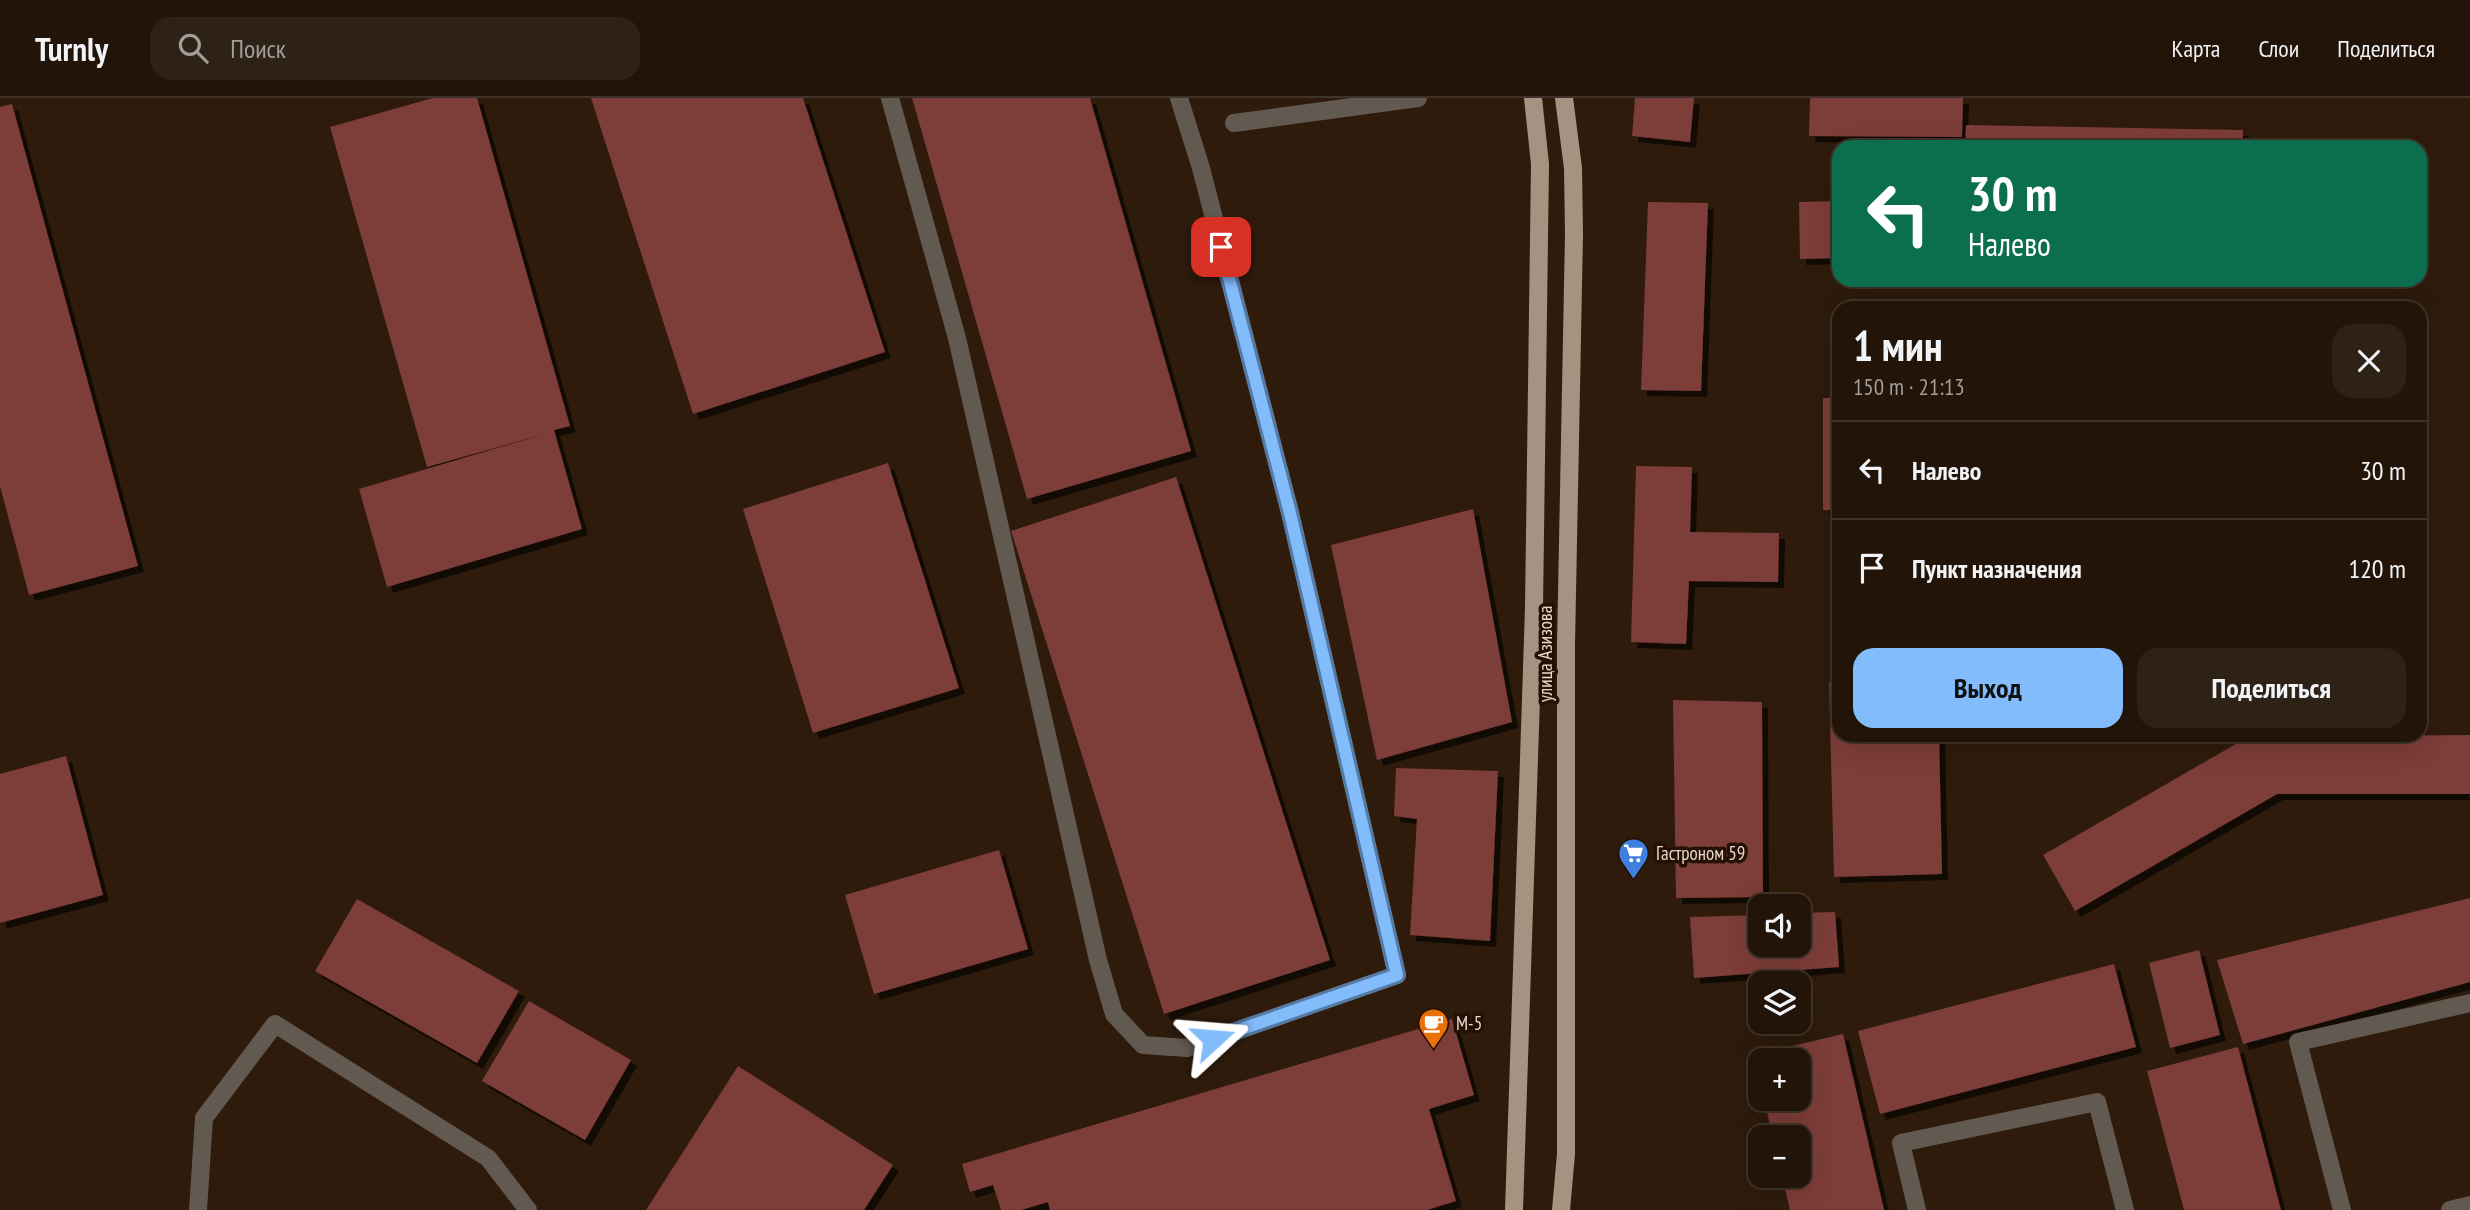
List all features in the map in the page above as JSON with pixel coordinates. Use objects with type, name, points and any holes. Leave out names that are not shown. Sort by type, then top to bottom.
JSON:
[{"type":"main road","name":"улица Азизова","points":[[1514,1210],[1534,594],[1540,164],[1533,98]]},
{"type":"main road","name":"улица Азизова","points":[[1561,1210],[1566,1154],[1566,645],[1574,234],[1573,168],[1564,98]]},
{"type":"lane","points":[[890,98],[957,338],[1098,960],[1114,1014],[1143,1045],[1187,1048],[1397,975],[1290,513],[1201,168],[1179,98]]},
{"type":"lane","points":[[1234,123],[1418,98]]},
{"type":"lane","points":[[2342,1210],[2298,1042],[2470,1003]]},
{"type":"lane","points":[[198,1210],[204,1118],[275,1024],[488,1158],[528,1210]]},
{"type":"lane","points":[[1917,1210],[1901,1143],[2097,1101],[2126,1210]]},
{"type":"lane","points":[[2450,1210],[2470,1205]]},
{"type":"building","points":[[433,98],[477,98],[570,426],[554,430],[582,529],[387,587],[359,489],[548,433],[427,467],[330,127]]},
{"type":"building","points":[[591,98],[803,98],[885,352],[693,414]]},
{"type":"building","points":[[912,98],[1090,98],[1191,451],[1027,499]]},
{"type":"building","points":[[1635,98],[1694,98],[1690,142],[1632,136]]},
{"type":"building","points":[[1810,98],[1963,98],[1962,137],[1809,136]]},
{"type":"building","points":[[12,104],[138,566],[29,595],[0,486],[0,107]]},
{"type":"building","points":[[1966,125],[2243,130],[2243,140],[1965,140]]},
{"type":"building","points":[[1832,201],[1832,258],[1800,259],[1799,202]]},
{"type":"building","points":[[1648,202],[1708,203],[1701,391],[1641,390]]},
{"type":"building","points":[[1823,398],[1832,398],[1832,510],[1823,510]]},
{"type":"building","points":[[888,463],[959,688],[813,733],[743,509]]},
{"type":"building","points":[[1636,466],[1692,467],[1690,532],[1779,533],[1778,582],[1689,581],[1686,644],[1631,642]]},
{"type":"building","points":[[1176,477],[1330,960],[1164,1014],[1011,531]]},
{"type":"building","points":[[1473,509],[1512,722],[1377,760],[1331,545]]},
{"type":"building","points":[[1829,682],[1832,682],[1832,742],[1939,742],[1942,874],[1834,877]]},
{"type":"building","points":[[1673,700],[1762,702],[1763,894],[1748,894],[1748,897],[1676,898]]},
{"type":"building","points":[[2427,735],[2470,735],[2470,794],[2277,794],[2075,911],[2043,855],[2239,742],[2427,742]]},
{"type":"building","points":[[66,756],[103,895],[0,923],[0,774]]},
{"type":"building","points":[[1396,768],[1498,771],[1490,941],[1410,935],[1417,819],[1394,816]]},
{"type":"building","points":[[999,850],[1028,949],[874,994],[845,895]]},
{"type":"building","points":[[2470,898],[2470,982],[2243,1044],[2217,960]]},
{"type":"building","points":[[357,899],[519,991],[477,1063],[315,971]]},
{"type":"building","points":[[1835,912],[1839,967],[1748,971],[1748,974],[1694,978],[1690,917],[1748,915],[1748,957],[1811,957],[1811,913]]},
{"type":"building","points":[[2199,950],[2220,1035],[2170,1048],[2149,963]]},
{"type":"building","points":[[2114,964],[2136,1047],[1880,1114],[1858,1031]]},
{"type":"building","points":[[529,1001],[631,1060],[585,1140],[482,1081]]},
{"type":"building","points":[[1452,1019],[1474,1095],[1429,1109],[1456,1201],[1427,1210],[1050,1210],[1048,1202],[1021,1210],[1001,1210],[993,1185],[970,1192],[962,1164]]},
{"type":"building","points":[[1843,1034],[1884,1210],[1790,1210],[1785,1188],[1811,1188],[1811,1125],[1770,1125],[1767,1111],[1811,1111],[1811,1048],[1784,1048]]},
{"type":"building","points":[[2238,1047],[2281,1210],[2184,1210],[2147,1071]]},
{"type":"building","points":[[738,1066],[893,1165],[864,1210],[646,1210]]},
{"type":"place","name":"Гастроном 59","points":[[1633,880]]},
{"type":"place","name":"М-5","points":[[1433,1050]]},
{"type":"route","points":[[1213,1039],[1397,975],[1290,513],[1221,247]]}]
